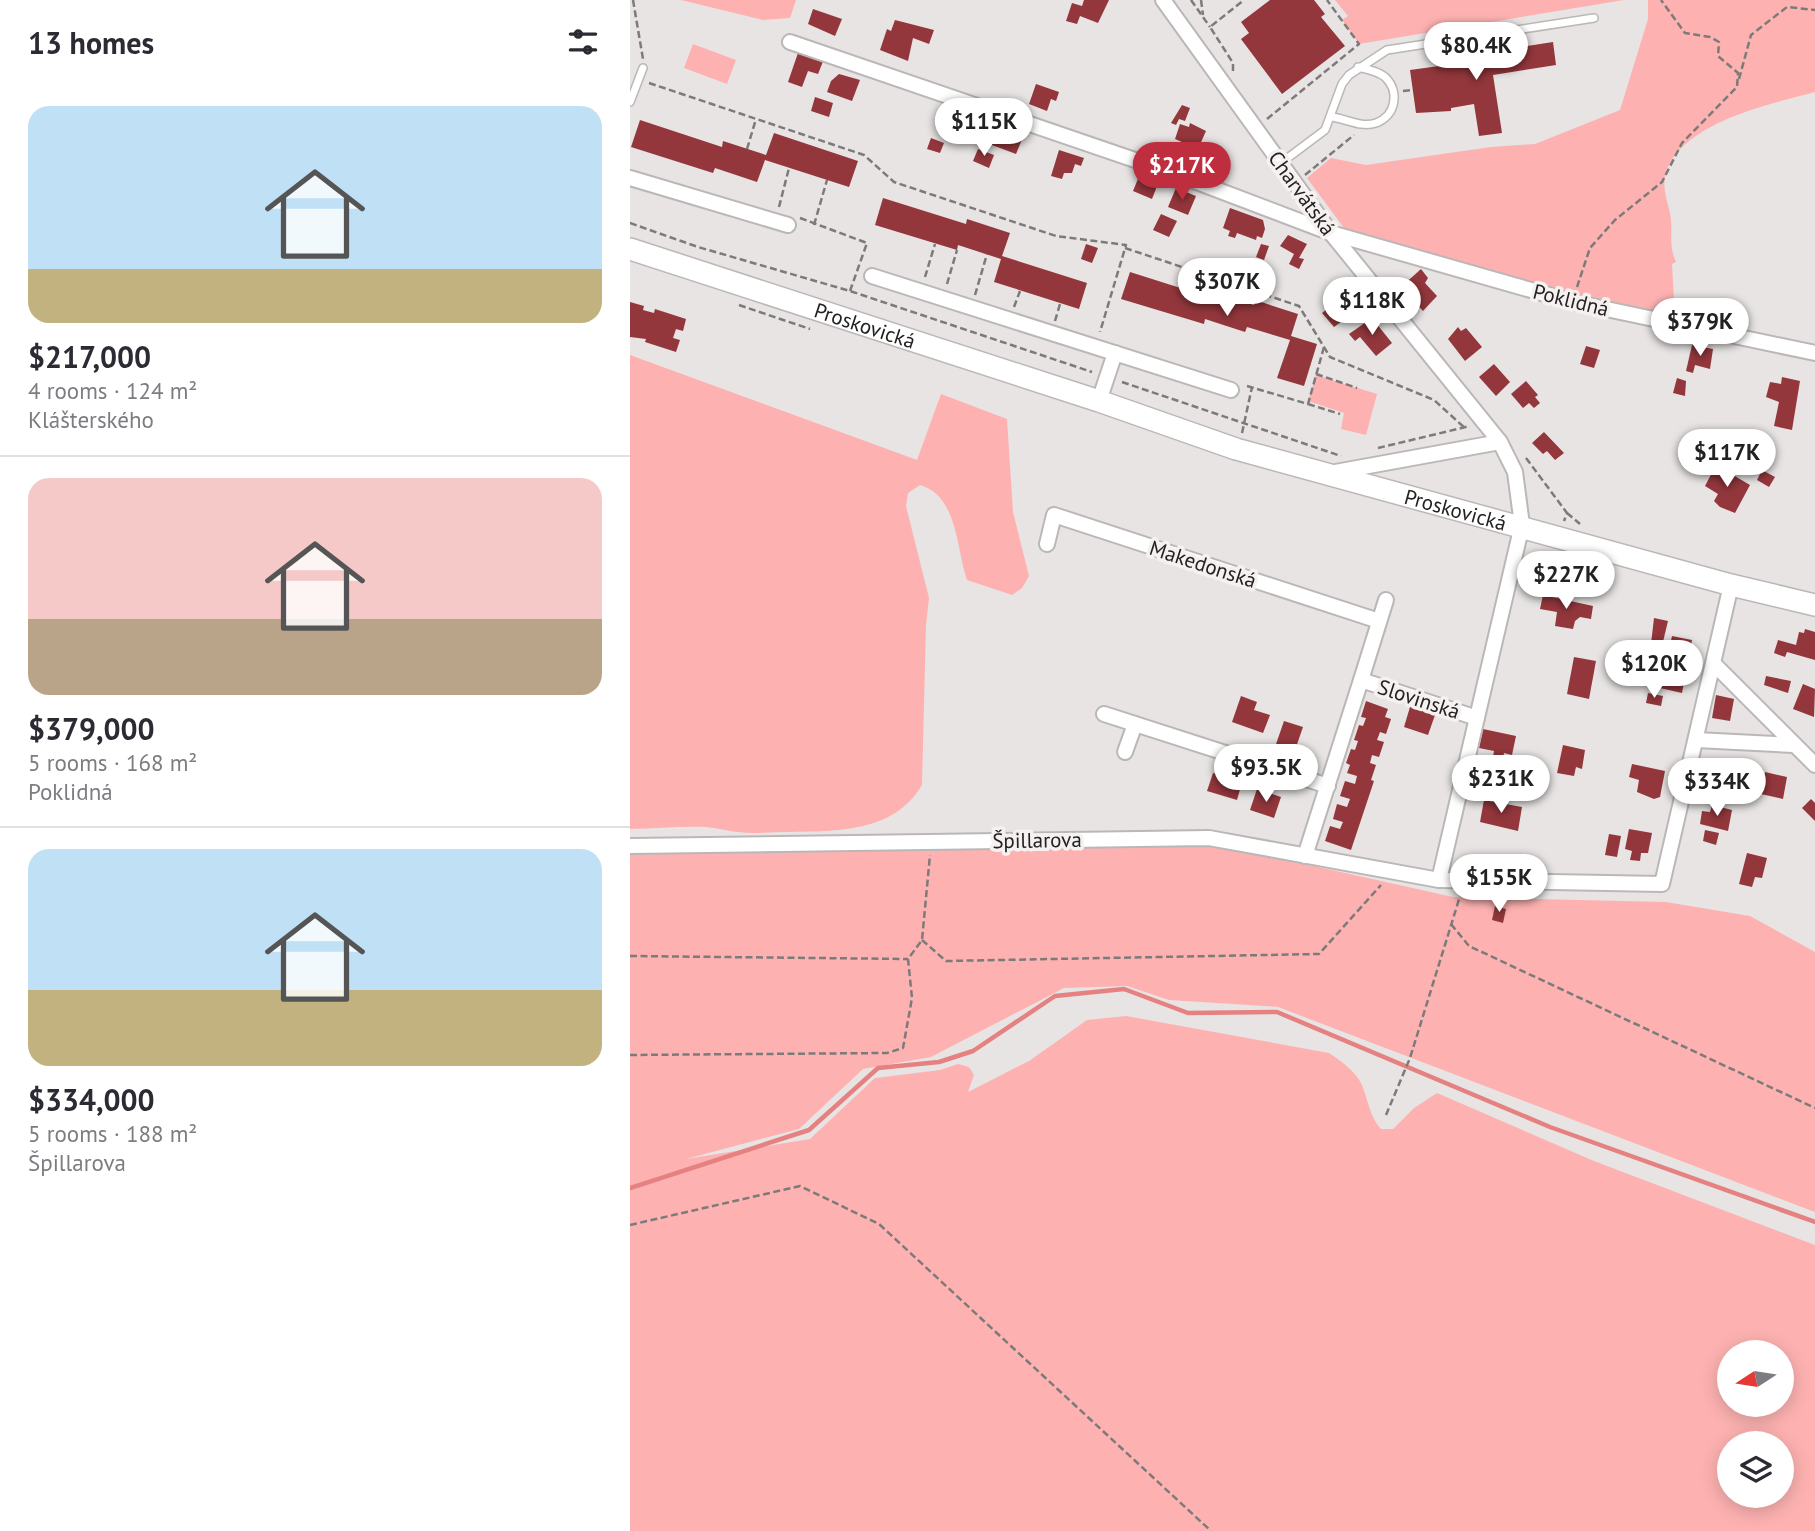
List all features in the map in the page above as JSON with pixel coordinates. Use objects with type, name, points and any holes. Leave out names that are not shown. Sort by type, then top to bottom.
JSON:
[{"type":"street","name":"Charvátská","points":[[1163,0],[1331,233],[1500,442],[1515,472],[1522,525]]},
{"type":"street","name":"Poklidná","points":[[790,42],[1160,168],[1331,233],[1573,302],[1815,353]]},
{"type":"street","points":[[630,178],[788,225]]},
{"type":"street","name":"Proskovická","points":[[630,249],[1099,401],[1236,449],[1522,525],[1731,585],[1815,605]]},
{"type":"street","points":[[872,275],[1231,390]]},
{"type":"street","points":[[1099,401],[1115,353]]},
{"type":"street","points":[[1326,474],[1500,442]]},
{"type":"street","name":"Makedonská","points":[[1047,544],[1054,515],[1379,621]]},
{"type":"street","points":[[1439,880],[1522,525]]},
{"type":"street","name":"Špillarova","points":[[630,846],[1209,838],[1439,880],[1662,884],[1731,585]]},
{"type":"street","name":"Slovinská","points":[[1305,856],[1386,600]]},
{"type":"street","points":[[1714,664],[1815,765]]},
{"type":"street","name":"Slovinská","points":[[1361,680],[1477,718]]},
{"type":"street","points":[[1104,714],[1328,786]]},
{"type":"street","points":[[1125,752],[1135,724]]},
{"type":"street","points":[[1696,740],[1794,745]]},
{"type":"lane","points":[[1281,163],[1325,130],[1342,84],[1359,67],[1387,50],[1594,18]]},
{"type":"lane","points":[[1332,117],[1354,123],[1377,123],[1387,117],[1393,108],[1392,87],[1385,77],[1359,67]]},
{"type":"lane","points":[[630,102],[643,68]]},
{"type":"path","points":[[633,0],[642,43],[643,68]]},
{"type":"path","points":[[1191,0],[1233,63],[1234,77]]},
{"type":"path","points":[[1201,0],[1204,19]]},
{"type":"path","points":[[1210,27],[1244,0]]},
{"type":"path","points":[[1264,121],[1359,44],[1327,0]]},
{"type":"path","points":[[1661,0],[1685,33],[1710,37],[1719,42],[1718,56],[1738,73],[1737,87]]},
{"type":"path","points":[[1573,302],[1590,248],[1615,220],[1662,182],[1682,143],[1737,87],[1752,35],[1787,7],[1815,10]]},
{"type":"path","points":[[639,79],[864,155],[894,182],[1056,236],[1126,245],[1125,248],[1299,306],[1330,357],[1434,400],[1466,429]]},
{"type":"path","points":[[1403,91],[1413,90]]},
{"type":"path","points":[[747,149],[756,119]]},
{"type":"path","points":[[1305,175],[1353,135]]},
{"type":"path","points":[[789,168],[778,206],[814,225],[867,243],[850,291]]},
{"type":"path","points":[[814,225],[827,180]]},
{"type":"path","points":[[630,223],[698,247],[850,291],[1340,456],[1353,453]]},
{"type":"path","points":[[923,284],[936,244]]},
{"type":"path","points":[[1098,340],[1125,248]]},
{"type":"path","points":[[945,291],[957,250]]},
{"type":"path","points":[[974,300],[987,254]]},
{"type":"path","points":[[1013,313],[1020,290]]},
{"type":"path","points":[[1053,326],[1060,304]]},
{"type":"path","points":[[1308,404],[1324,347]]},
{"type":"path","points":[[1317,374],[1357,388]]},
{"type":"path","points":[[1247,386],[1340,414]]},
{"type":"path","points":[[1246,423],[1252,387]]},
{"type":"path","points":[[1378,448],[1466,429],[1481,417]]},
{"type":"path","points":[[1511,572],[1515,574],[1552,548],[1560,536],[1567,513],[1522,453]]},
{"type":"path","points":[[630,1055],[887,1053],[903,1048],[912,999],[908,959],[922,940],[931,842]]},
{"type":"path","points":[[922,940],[946,961],[1319,954],[1392,872]]},
{"type":"path","points":[[1386,1115],[1410,1058],[1465,881]]},
{"type":"path","points":[[1451,924],[1469,946],[1815,1108]]},
{"type":"path","points":[[630,956],[908,959]]},
{"type":"path","points":[[630,1225],[800,1186],[880,1224],[1211,1531]]},
{"type":"shaded area","points":[[681,0],[796,0],[790,18],[763,20]]},
{"type":"shaded area","points":[[1335,0],[1624,0],[1359,44],[1342,20],[1348,16]]},
{"type":"shaded area","points":[[1648,0],[1815,0],[1815,92],[1727,119],[1687,143],[1673,159],[1664,183],[1676,262],[1672,264],[1674,301],[1667,321],[1347,232],[1307,178],[1331,158],[1366,165],[1491,147],[1535,144],[1620,110],[1648,19]]},
{"type":"shaded area","points":[[693,44],[736,60],[727,84],[684,68]]},
{"type":"shaded area","points":[[630,355],[917,460],[941,394],[1007,419],[1013,512],[1029,576],[1022,588],[1012,595],[967,580],[954,525],[942,500],[920,485],[908,493],[906,506],[929,598],[922,785],[910,801],[880,821],[825,831],[750,833],[706,827],[630,829]]},
{"type":"shaded area","points":[[1316,375],[1377,394],[1366,435],[1341,429],[1344,413],[1308,401]]},
{"type":"shaded area","points":[[1219,845],[1453,897],[1666,902],[1750,916],[1815,952],[1815,1212],[1278,1007],[1169,1000],[1127,986],[1064,988],[931,1057],[863,1069],[799,1129],[686,1159],[810,1139],[875,1078],[940,1070],[958,1064],[969,1067],[974,1075],[968,1092],[1029,1061],[1087,1020],[1126,1016],[1329,1053],[1358,1078],[1381,1129],[1393,1129],[1414,1108],[1437,1093],[1594,1161],[1815,1245],[1815,1531],[630,1531],[630,854]]},
{"type":"building","points":[[1084,0],[1109,0],[1098,23],[1080,16],[1077,24],[1066,21],[1072,3],[1082,6]]},
{"type":"building","points":[[1270,0],[1314,0],[1325,14],[1321,17],[1345,46],[1282,94],[1241,39],[1249,33],[1241,22]]},
{"type":"building","points":[[813,9],[842,19],[835,36],[808,24]]},
{"type":"building","points":[[895,20],[934,30],[929,44],[913,38],[908,61],[880,50],[887,29],[891,31]]},
{"type":"building","points":[[1553,42],[1556,65],[1493,75],[1502,133],[1479,136],[1474,104],[1451,108],[1451,111],[1416,113],[1410,70],[1468,62],[1467,55]]},
{"type":"building","points":[[799,50],[824,59],[818,74],[808,71],[802,87],[788,82]]},
{"type":"building","points":[[839,74],[860,80],[852,101],[827,92],[831,81]]},
{"type":"building","points":[[1036,84],[1059,92],[1056,101],[1051,99],[1047,111],[1029,104]]},
{"type":"building","points":[[815,97],[833,103],[829,117],[811,111]]},
{"type":"building","points":[[1182,105],[1190,108],[1185,121],[1179,119],[1176,125],[1171,123]]},
{"type":"building","points":[[947,109],[970,118],[962,138],[940,130]]},
{"type":"building","points":[[640,120],[722,147],[723,141],[766,155],[774,133],[858,161],[849,187],[765,160],[757,182],[715,168],[713,173],[631,147]]},
{"type":"building","points":[[1190,123],[1206,131],[1198,149],[1175,139],[1180,124],[1189,127]]},
{"type":"building","points":[[990,126],[1023,137],[1016,154],[984,142]]},
{"type":"building","points":[[931,138],[944,143],[940,153],[927,149]]},
{"type":"building","points":[[978,149],[994,155],[989,168],[973,161]]},
{"type":"building","points":[[1059,150],[1084,158],[1081,166],[1075,164],[1072,173],[1064,173],[1062,179],[1051,176]]},
{"type":"building","points":[[1140,174],[1159,181],[1152,199],[1133,191]]},
{"type":"building","points":[[1176,188],[1196,196],[1188,215],[1168,207]]},
{"type":"building","points":[[883,198],[966,224],[967,219],[1010,233],[1002,256],[1087,283],[1079,309],[994,282],[1001,259],[958,245],[957,250],[875,225]]},
{"type":"building","points":[[1230,208],[1263,220],[1265,229],[1262,238],[1257,236],[1256,240],[1237,233],[1235,238],[1228,236],[1230,231],[1223,228]]},
{"type":"building","points":[[1161,214],[1177,221],[1169,237],[1153,230]]},
{"type":"building","points":[[1288,235],[1307,244],[1299,258],[1304,259],[1299,269],[1289,264],[1294,254],[1280,246]]},
{"type":"building","points":[[1086,244],[1098,248],[1092,263],[1081,259]]},
{"type":"building","points":[[1261,244],[1269,246],[1264,260],[1256,257]]},
{"type":"building","points":[[1421,269],[1428,278],[1425,283],[1437,296],[1423,311],[1401,287]]},
{"type":"building","points":[[1130,272],[1212,298],[1213,293],[1254,305],[1255,300],[1298,314],[1291,336],[1317,344],[1304,386],[1277,378],[1290,340],[1247,327],[1245,332],[1205,319],[1204,324],[1121,299]]},
{"type":"building","points":[[1343,297],[1355,312],[1334,327],[1322,313]]},
{"type":"building","points":[[630,302],[644,306],[643,310],[654,313],[655,309],[686,319],[683,331],[676,329],[673,338],[680,340],[676,352],[645,342],[646,339],[630,337]]},
{"type":"building","points":[[1372,318],[1392,343],[1376,356],[1360,337],[1355,341],[1349,334]]},
{"type":"building","points":[[1458,327],[1461,331],[1466,328],[1482,347],[1465,361],[1448,339]]},
{"type":"building","points":[[1692,345],[1713,349],[1710,369],[1695,365],[1693,373],[1686,371]]},
{"type":"building","points":[[1586,346],[1600,350],[1594,368],[1580,364]]},
{"type":"building","points":[[1494,364],[1510,382],[1496,396],[1479,377]]},
{"type":"building","points":[[1782,377],[1800,381],[1792,430],[1774,426],[1779,402],[1766,397],[1770,382],[1781,384]]},
{"type":"building","points":[[1677,378],[1686,381],[1685,396],[1673,393]]},
{"type":"building","points":[[1526,381],[1538,395],[1535,397],[1540,403],[1534,408],[1529,403],[1523,408],[1511,394]]},
{"type":"building","points":[[1544,432],[1564,453],[1555,460],[1547,451],[1543,454],[1532,443]]},
{"type":"building","points":[[1716,465],[1750,485],[1735,513],[1720,507],[1714,501],[1718,494],[1705,486]]},
{"type":"building","points":[[1762,470],[1775,477],[1769,487],[1757,480]]},
{"type":"building","points":[[1543,595],[1593,606],[1591,619],[1580,617],[1575,621],[1573,629],[1555,626],[1557,612],[1540,609]]},
{"type":"building","points":[[1654,618],[1668,621],[1662,646],[1651,644]]},
{"type":"building","points":[[1805,629],[1815,632],[1815,660],[1787,652],[1785,657],[1774,653],[1778,640],[1796,645],[1799,632],[1804,633]]},
{"type":"building","points":[[1672,636],[1692,640],[1682,693],[1660,688],[1661,683],[1657,679],[1659,665],[1665,667]]},
{"type":"building","points":[[1574,657],[1596,661],[1589,699],[1567,694]]},
{"type":"building","points":[[1766,676],[1791,681],[1788,693],[1764,685]]},
{"type":"building","points":[[1803,684],[1815,689],[1814,717],[1793,709]]},
{"type":"building","points":[[1648,693],[1663,696],[1661,706],[1646,703]]},
{"type":"building","points":[[1716,695],[1734,699],[1730,721],[1712,718]]},
{"type":"building","points":[[1241,696],[1257,702],[1254,710],[1270,715],[1263,733],[1232,722]]},
{"type":"building","points":[[1366,701],[1388,709],[1385,717],[1391,719],[1386,734],[1380,732],[1377,740],[1384,742],[1379,757],[1372,755],[1370,763],[1376,765],[1371,780],[1374,781],[1351,850],[1325,841],[1330,826],[1340,829],[1343,822],[1333,819],[1337,804],[1347,807],[1350,799],[1340,796],[1345,781],[1355,784],[1357,776],[1347,773],[1350,765],[1346,763],[1351,749],[1355,750],[1358,741],[1354,740],[1359,725],[1363,726],[1366,718],[1361,717]]},
{"type":"building","points":[[1410,707],[1435,715],[1428,735],[1404,727]]},
{"type":"building","points":[[1284,721],[1303,727],[1294,753],[1275,747]]},
{"type":"building","points":[[1483,729],[1516,736],[1512,755],[1504,753],[1503,759],[1493,757],[1494,751],[1479,748]]},
{"type":"building","points":[[1563,745],[1585,750],[1582,769],[1576,767],[1574,776],[1557,773]]},
{"type":"building","points":[[1632,764],[1665,771],[1660,797],[1654,799],[1637,792],[1639,780],[1629,777]]},
{"type":"building","points":[[1765,772],[1787,777],[1783,799],[1752,792],[1753,785],[1762,787]]},
{"type":"building","points":[[1213,773],[1242,782],[1237,800],[1207,791]]},
{"type":"building","points":[[1257,789],[1281,797],[1274,818],[1250,810]]},
{"type":"building","points":[[1811,799],[1815,803],[1815,821],[1802,808]]},
{"type":"building","points":[[1484,800],[1522,807],[1518,831],[1480,822]]},
{"type":"building","points":[[1712,805],[1732,810],[1728,831],[1700,824],[1702,811],[1710,812]]},
{"type":"building","points":[[1629,829],[1652,833],[1648,853],[1641,853],[1640,861],[1630,860],[1632,851],[1625,849]]},
{"type":"building","points":[[1705,830],[1719,833],[1716,845],[1703,841]]},
{"type":"building","points":[[1609,834],[1621,836],[1617,857],[1605,855]]},
{"type":"building","points":[[1747,853],[1767,858],[1762,878],[1755,877],[1752,887],[1739,884]]},
{"type":"building","points":[[1495,906],[1506,909],[1503,923],[1492,920]]},
{"type":"waterway","points":[[630,1188],[809,1130],[878,1068],[939,1062],[973,1051],[1055,996],[1124,989],[1188,1013],[1277,1012],[1550,1127],[1815,1222]]}]
